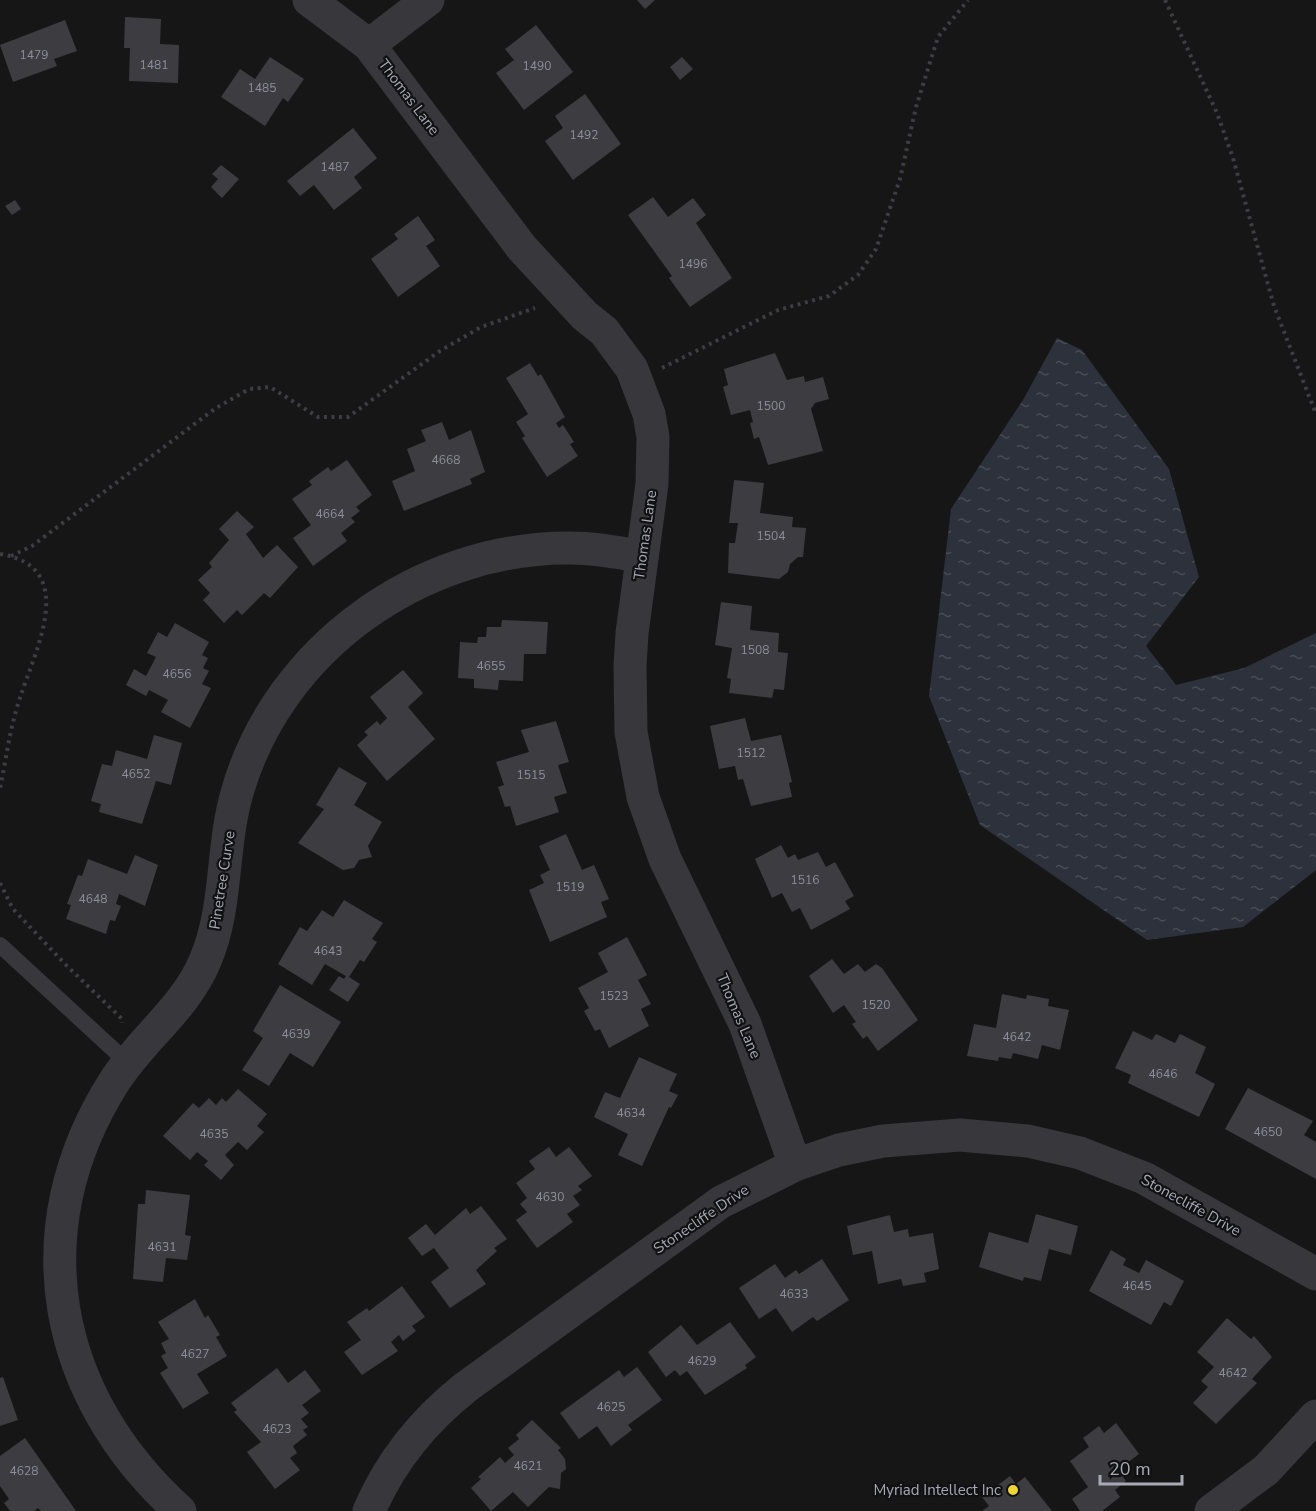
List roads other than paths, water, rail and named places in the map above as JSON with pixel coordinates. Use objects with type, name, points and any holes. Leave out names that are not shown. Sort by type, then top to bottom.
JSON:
[{"type":"street","name":"Thomas Lane","points":[[309,0],[369,45],[522,248],[585,316],[604,331],[632,369],[649,414],[653,437],[652,484],[632,633],[629,699],[631,732],[643,798],[665,859],[745,1024],[795,1165]]},
{"type":"street","points":[[369,45],[428,0]]},
{"type":"street","name":"Pinetree Curve","points":[[180,1511],[118,1445],[95,1406],[77,1365],[62,1300],[61,1232],[74,1166],[93,1119],[128,1063],[186,997],[205,961],[220,912],[227,845],[237,793],[245,770],[277,706],[303,672],[331,641],[358,619],[410,586],[459,566],[494,556],[572,548],[642,557]]},
{"type":"street","name":"Stonecliffe Drive","points":[[369,1511],[384,1480],[410,1440],[446,1402],[721,1202],[795,1165],[839,1150],[895,1140],[960,1135],[1028,1141],[1080,1154],[1144,1178],[1316,1274]]},
{"type":"street","points":[[1211,1511],[1266,1470],[1316,1416]]},
{"type":"lane","points":[[0,945],[128,1063]]},
{"type":"water","points":[[1057,338],[1082,350],[1169,469],[1199,577],[1146,646],[1176,685],[1244,668],[1316,633],[1316,870],[1243,927],[1147,940],[980,825],[929,696],[951,509],[1023,400]]},
{"type":"place","name":"Myriad Intellect Inc","points":[[1013,1490]]}]
